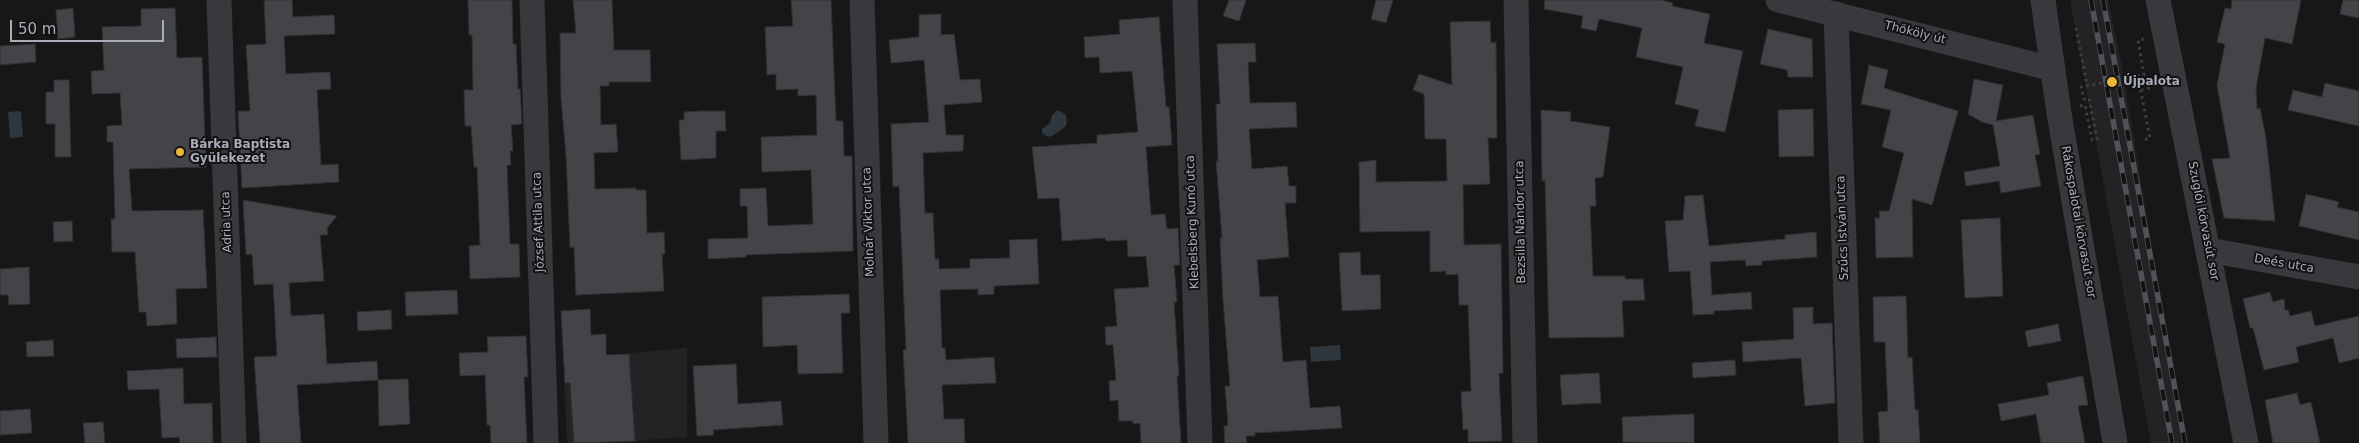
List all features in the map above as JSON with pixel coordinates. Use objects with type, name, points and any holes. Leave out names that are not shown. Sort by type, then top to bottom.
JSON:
[{"type":"street","name":"Adria utca","points":[[219,0],[234,443]]},
{"type":"street","name":"József Attila utca","points":[[532,0],[546,443]]},
{"type":"street","name":"Molnár Viktor utca","points":[[862,0],[876,443]]},
{"type":"street","name":"Klebelsberg Kunó utca","points":[[1185,0],[1200,443]]},
{"type":"street","name":"Bezsilla Nándor utca","points":[[1516,0],[1525,443]]},
{"type":"street","name":"Thököly út","points":[[1778,0],[2053,69]]},
{"type":"street","name":"Rákospalotai körvasút sor","points":[[2043,0],[2115,443]]},
{"type":"street","name":"Szuglói körvasút sor","points":[[2158,0],[2246,443]]},
{"type":"street","name":"Szűcs István utca","points":[[1836,14],[1851,443]]},
{"type":"street","name":"Deés utca","points":[[2208,250],[2359,277]]},
{"type":"path","points":[[2076,28],[2084,81],[2087,86]]},
{"type":"path","points":[[2086,108],[2092,140],[2097,139],[2090,98],[2084,99],[2081,86],[2144,76],[2138,40],[2144,39],[2146,48]]},
{"type":"path","points":[[2138,77],[2150,138],[2143,140]]},
{"type":"path","points":[[2141,90],[2153,88],[2152,85]]},
{"type":"shaded area","points":[[2070,0],[2108,0],[2122,67],[2184,443],[2151,443]]},
{"type":"shaded area","points":[[1058,110],[1065,114],[1067,119],[1066,126],[1048,137],[1042,133],[1042,129],[1050,123],[1052,115]]},
{"type":"shaded area","points":[[21,111],[23,137],[10,138],[8,112]]},
{"type":"shaded area","points":[[1340,345],[1341,360],[1311,362],[1310,347]]},
{"type":"shaded area","points":[[687,348],[687,437],[604,443],[567,443],[563,354],[606,351],[607,355]]},
{"type":"building","points":[[264,0],[292,0],[293,17],[334,15],[335,34],[284,36],[286,74],[330,72],[331,89],[317,90],[321,165],[338,164],[339,182],[242,188],[238,111],[250,111],[246,45],[266,44]]},
{"type":"building","points":[[468,0],[512,0],[513,44],[516,44],[522,124],[511,125],[513,151],[510,151],[511,165],[507,165],[510,244],[519,244],[520,277],[470,279],[469,246],[480,245],[477,167],[474,167],[471,126],[465,126],[464,90],[473,90],[472,35],[469,35]]},
{"type":"building","points":[[573,0],[612,0],[614,50],[650,50],[651,82],[609,82],[609,86],[600,86],[601,125],[616,124],[618,152],[594,153],[595,189],[636,188],[636,190],[646,190],[647,233],[664,232],[665,254],[662,254],[664,291],[576,295],[574,247],[570,248],[566,155],[561,99],[560,33],[576,33]]},
{"type":"building","points":[[791,0],[831,0],[836,121],[843,121],[844,156],[852,156],[853,251],[746,255],[746,257],[708,259],[708,239],[748,238],[747,206],[740,206],[740,189],[766,188],[768,226],[813,224],[811,170],[762,172],[761,137],[817,135],[816,95],[798,96],[798,89],[776,90],[776,74],[767,75],[765,27],[793,26]]},
{"type":"building","points":[[1229,0],[1246,0],[1239,21],[1223,16]]},
{"type":"building","points":[[1376,0],[1393,0],[1386,23],[1371,19]]},
{"type":"building","points":[[1545,0],[1661,0],[1673,3],[1672,6],[1710,14],[1704,43],[1743,51],[1725,132],[1695,126],[1699,110],[1675,104],[1683,67],[1636,57],[1642,28],[1599,19],[1596,31],[1581,28],[1583,16],[1544,9]]},
{"type":"building","points":[[2232,0],[2301,0],[2292,44],[2265,38],[2256,88],[2257,109],[2260,108],[2266,138],[2275,221],[2224,218],[2212,159],[2230,158],[2217,85],[2225,44],[2217,42],[2225,8],[2231,9]]},
{"type":"building","points":[[2343,0],[2359,0],[2359,18],[2340,14]]},
{"type":"building","points":[[73,8],[75,37],[58,39],[56,10]]},
{"type":"building","points":[[175,8],[177,58],[202,57],[206,167],[129,169],[132,211],[203,210],[207,288],[176,289],[177,324],[147,326],[146,312],[139,312],[135,252],[112,252],[111,219],[115,219],[113,142],[107,142],[107,126],[122,125],[120,93],[92,94],[91,71],[104,70],[102,27],[141,26],[141,9]]},
{"type":"building","points":[[941,14],[941,35],[954,34],[960,80],[980,79],[982,102],[944,105],[946,135],[964,135],[963,151],[923,153],[925,213],[933,213],[935,259],[939,259],[939,269],[970,268],[970,259],[1010,258],[1009,240],[1037,239],[1039,284],[994,286],[994,294],[978,295],[978,289],[940,290],[942,348],[945,348],[946,360],[994,357],[996,383],[942,385],[944,419],[964,419],[965,443],[908,443],[903,350],[906,350],[899,186],[893,187],[891,124],[929,122],[924,60],[891,63],[889,40],[919,37],[919,15]]},
{"type":"building","points":[[1159,17],[1166,107],[1169,107],[1172,145],[1146,147],[1151,215],[1165,214],[1167,229],[1178,228],[1180,265],[1174,265],[1177,302],[1174,302],[1181,443],[1141,443],[1140,423],[1133,424],[1133,421],[1119,421],[1118,400],[1110,401],[1109,381],[1116,380],[1113,345],[1106,345],[1105,327],[1117,326],[1114,289],[1149,287],[1146,256],[1128,257],[1127,240],[1106,241],[1105,238],[1062,241],[1059,198],[1038,199],[1032,147],[1097,143],[1097,135],[1138,132],[1132,71],[1100,73],[1099,57],[1085,58],[1084,37],[1120,34],[1119,20]]},
{"type":"building","points":[[1490,21],[1491,43],[1496,42],[1497,138],[1488,138],[1490,184],[1463,185],[1464,245],[1501,244],[1503,373],[1499,373],[1502,441],[1468,442],[1468,429],[1463,430],[1461,392],[1471,391],[1468,305],[1459,305],[1458,274],[1446,275],[1446,271],[1430,272],[1430,231],[1360,232],[1359,162],[1376,160],[1376,182],[1447,181],[1446,139],[1425,139],[1424,94],[1413,90],[1419,74],[1452,85],[1450,22]]},
{"type":"building","points":[[1768,29],[1812,39],[1813,77],[1788,77],[1787,70],[1760,64]]},
{"type":"building","points":[[1255,43],[1256,62],[1248,62],[1250,103],[1296,102],[1297,127],[1249,129],[1252,169],[1287,166],[1289,186],[1296,186],[1296,203],[1285,203],[1289,257],[1257,260],[1260,297],[1278,296],[1283,362],[1306,360],[1310,408],[1340,406],[1342,428],[1255,433],[1255,436],[1246,436],[1247,443],[1225,443],[1224,426],[1228,425],[1225,386],[1230,386],[1223,300],[1220,238],[1222,238],[1216,161],[1218,161],[1216,104],[1220,104],[1217,44]]},
{"type":"building","points":[[35,44],[36,62],[0,65],[0,46]]},
{"type":"building","points":[[1869,65],[1888,70],[1884,88],[1958,111],[1932,205],[1912,199],[1913,257],[1876,258],[1875,218],[1880,218],[1879,211],[1889,211],[1904,153],[1882,147],[1891,110],[1861,104]]},
{"type":"building","points":[[1974,79],[2003,85],[1996,121],[2033,115],[2040,154],[2035,155],[2041,186],[2001,193],[1999,181],[1966,186],[1964,172],[2000,166],[1993,125],[1982,122],[1968,114]]},
{"type":"building","points":[[54,80],[69,80],[71,157],[55,157],[55,124],[46,124],[46,92],[54,92]]},
{"type":"building","points":[[2325,83],[2359,91],[2359,126],[2288,110],[2293,90],[2322,97]]},
{"type":"building","points":[[1813,109],[1814,156],[1779,157],[1778,110]]},
{"type":"building","points":[[1541,110],[1571,112],[1570,121],[1610,127],[1603,177],[1595,178],[1596,206],[1590,206],[1593,276],[1625,276],[1625,279],[1643,279],[1645,300],[1622,301],[1624,337],[1549,338],[1545,180],[1542,181]]},
{"type":"building","points":[[725,111],[726,131],[716,131],[716,158],[681,160],[679,120],[684,120],[684,112]]},
{"type":"building","points":[[2306,194],[2339,202],[2337,207],[2359,212],[2359,240],[2299,226]]},
{"type":"building","points":[[1703,195],[1709,246],[1785,239],[1785,235],[1816,232],[1817,257],[1762,261],[1762,265],[1746,266],[1745,260],[1710,262],[1712,295],[1751,292],[1752,309],[1714,311],[1714,314],[1693,315],[1690,271],[1669,272],[1665,221],[1683,220],[1685,196]]},
{"type":"building","points":[[243,200],[337,216],[327,228],[328,235],[320,235],[324,281],[289,283],[291,316],[324,314],[327,364],[377,361],[378,380],[297,385],[301,443],[260,443],[254,357],[277,356],[273,284],[254,285],[252,254],[246,255]]},
{"type":"building","points":[[2000,218],[2003,296],[1965,298],[1961,220]]},
{"type":"building","points":[[72,221],[73,241],[54,242],[53,222]]},
{"type":"building","points":[[1360,252],[1361,275],[1380,275],[1381,309],[1342,311],[1339,253]]},
{"type":"building","points":[[29,267],[30,304],[9,305],[8,295],[0,295],[0,269]]},
{"type":"building","points":[[457,290],[458,314],[406,316],[405,292]]},
{"type":"building","points":[[2270,292],[2273,302],[2284,299],[2285,310],[2288,310],[2290,316],[2311,311],[2315,326],[2359,316],[2359,358],[2339,363],[2333,338],[2296,347],[2299,362],[2264,370],[2253,328],[2250,328],[2243,299]]},
{"type":"building","points":[[849,294],[850,313],[841,313],[843,373],[798,374],[797,345],[763,347],[762,297]]},
{"type":"building","points":[[1906,296],[1908,358],[1912,357],[1915,410],[1918,410],[1920,443],[1880,443],[1878,412],[1888,411],[1885,342],[1874,342],[1873,297]]},
{"type":"building","points":[[1813,307],[1813,324],[1832,323],[1835,403],[1805,406],[1801,358],[1743,362],[1742,342],[1794,339],[1793,308]]},
{"type":"building","points":[[590,309],[591,335],[606,334],[606,355],[629,354],[635,441],[574,443],[570,383],[565,383],[561,311]]},
{"type":"building","points":[[391,310],[392,329],[358,331],[357,312]]},
{"type":"building","points":[[2058,324],[2061,341],[2028,347],[2025,331]]},
{"type":"building","points":[[526,336],[528,377],[524,377],[527,443],[491,443],[490,425],[487,425],[485,375],[460,376],[459,353],[488,352],[487,337]]},
{"type":"building","points":[[216,337],[217,357],[177,358],[176,339]]},
{"type":"building","points":[[53,340],[54,356],[27,357],[26,342]]},
{"type":"building","points":[[1735,360],[1736,375],[1693,378],[1692,363]]},
{"type":"building","points":[[736,364],[738,404],[781,401],[783,425],[713,430],[714,435],[697,436],[693,366]]},
{"type":"building","points":[[183,368],[184,404],[212,403],[213,443],[180,443],[179,437],[162,438],[159,389],[128,390],[127,371]]},
{"type":"building","points":[[1599,373],[1601,403],[1562,405],[1560,375]]},
{"type":"building","points":[[2083,376],[2088,405],[2078,406],[2085,443],[2041,443],[2036,414],[2001,421],[1998,404],[2049,395],[2047,383]]},
{"type":"building","points":[[408,379],[410,424],[379,426],[378,380]]},
{"type":"building","points":[[2297,393],[2300,405],[2311,402],[2320,443],[2273,443],[2265,400]]},
{"type":"building","points":[[30,409],[32,433],[0,435],[0,411]]},
{"type":"building","points":[[1694,414],[1694,443],[1623,442],[1622,417]]},
{"type":"building","points":[[103,422],[105,443],[85,443],[83,423]]},
{"type":"railway","points":[[2091,0],[2172,443]]},
{"type":"railway","points":[[2103,0],[2185,443]]},
{"type":"place","name":"Újpalota","points":[[2112,82]]},
{"type":"place","name":"Bárka Baptista Gyülekezet","points":[[180,152]]}]
